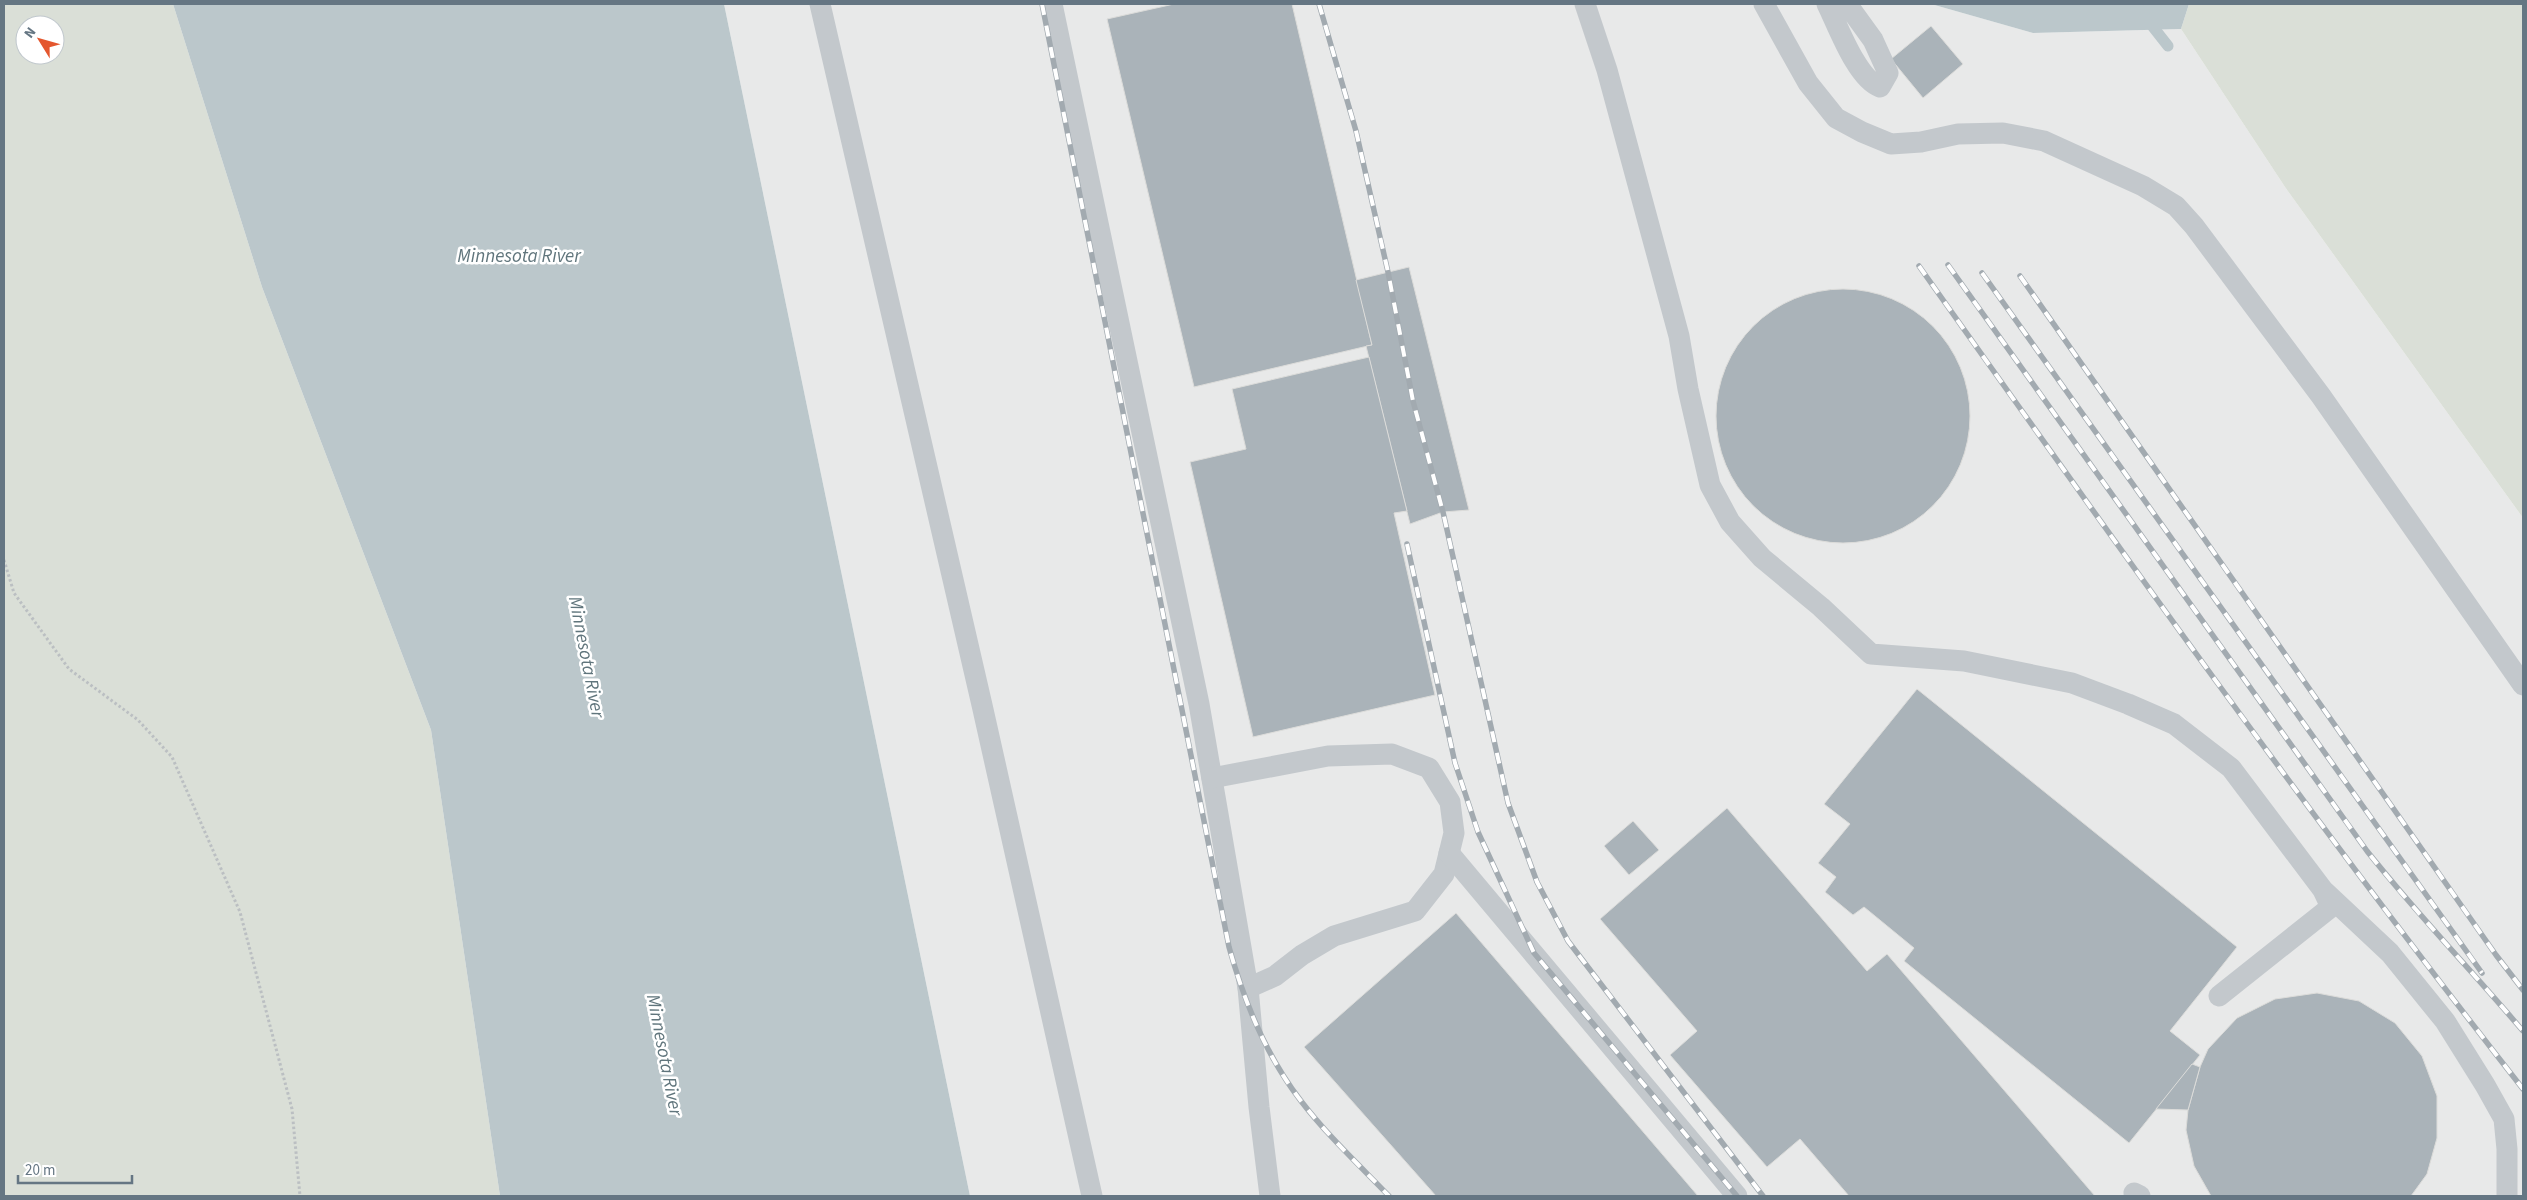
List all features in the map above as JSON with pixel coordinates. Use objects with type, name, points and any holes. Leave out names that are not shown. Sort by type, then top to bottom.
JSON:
[{"type":"lane","points":[[820,4],[984,714],[1092,1196]]},
{"type":"lane","points":[[1052,4],[1199,704],[1248,988],[1270,1196]]},
{"type":"lane","points":[[1585,4],[1606,70],[1679,336],[1688,389],[1710,485],[1730,522],[1762,558],[1821,607],[1871,654],[1964,660],[2072,683],[2174,724],[2232,768],[2323,890],[2390,953],[2444,1021],[2485,1085],[2504,1119],[2507,1149],[2507,1196]]},
{"type":"lane","points":[[1764,4],[1808,83],[1836,118],[1862,132],[1891,144],[1921,142],[1958,134],[2004,133],[2044,141],[2143,186],[2176,206],[2194,226],[2321,396],[2523,685]]},
{"type":"lane","points":[[1827,4],[1850,53],[1872,84],[1880,87],[1888,74],[1873,40],[1847,4]]},
{"type":"lane","points":[[1212,778],[1328,756],[1392,754],[1428,768],[1450,802],[1454,834],[1444,874],[1415,911],[1334,936],[1302,955],[1275,976],[1248,988]]},
{"type":"lane","points":[[1449,853],[1737,1196]]},
{"type":"lane","points":[[2219,996],[2331,907],[2323,890]]},
{"type":"path","points":[[4,560],[14,593],[69,669],[138,720],[172,757],[240,912],[292,1109],[300,1196]]},
{"type":"shaded area","points":[[4,4],[173,4],[262,287],[431,730],[500,1196],[4,1196]]},
{"type":"shaded area","points":[[724,4],[1931,4],[2033,33],[2181,29],[2285,187],[2523,518],[2523,1196],[970,1196]]},
{"type":"shaded area","points":[[2189,4],[2523,4],[2523,518],[2285,187],[2181,29]]},
{"type":"water","name":"Minnesota River","points":[[173,4],[724,4],[970,1196],[500,1196],[431,730],[262,287]]},
{"type":"water","points":[[1931,4],[2189,4],[2181,29],[2033,33]]},
{"type":"building","points":[[1174,4],[1292,4],[1372,345],[1194,387],[1107,19]]},
{"type":"building","points":[[1931,26],[1963,64],[1923,98],[1891,59]]},
{"type":"building","points":[[1409,267],[1469,510],[1443,512],[1410,524],[1366,346],[1372,345],[1356,280]]},
{"type":"building","points":[[1843,289],[1868,292],[1891,299],[1903,304],[1933,326],[1955,356],[1960,368],[1967,391],[1970,416],[1967,441],[1960,464],[1955,476],[1933,506],[1903,528],[1891,533],[1868,540],[1843,543],[1818,540],[1795,533],[1783,528],[1753,506],[1731,476],[1726,464],[1719,441],[1716,416],[1719,391],[1726,368],[1731,356],[1753,326],[1783,304],[1795,299],[1818,292]]},
{"type":"building","points":[[1369,357],[1407,511],[1394,513],[1435,695],[1253,737],[1190,462],[1246,449],[1232,389]]},
{"type":"building","points":[[1917,689],[2237,947],[2170,1031],[2200,1055],[2129,1143],[1904,961],[1914,948],[1864,907],[1853,915],[1825,892],[1836,877],[1818,863],[1850,824],[1824,804]]},
{"type":"building","points":[[1727,808],[1867,971],[1887,954],[2095,1196],[1849,1196],[1800,1139],[1767,1167],[1670,1055],[1697,1031],[1600,919]]},
{"type":"building","points":[[1633,821],[1659,850],[1629,875],[1604,846]]},
{"type":"building","points":[[1456,913],[1698,1196],[1436,1196],[1304,1047]]},
{"type":"building","points":[[2317,993],[2359,1001],[2395,1023],[2422,1056],[2437,1096],[2437,1138],[2427,1174],[2411,1196],[2211,1196],[2194,1166],[2186,1130],[2188,1110],[2200,1067],[2208,1049],[2237,1018],[2275,999]]},
{"type":"building","points":[[2192,1064],[2200,1067],[2188,1110],[2156,1109]]},
{"type":"waterway","points":[[2135,4],[2168,46]]},
{"type":"railway","points":[[1042,4],[1229,947],[1249,1008],[1267,1047],[1288,1084],[1321,1126],[1389,1196]]},
{"type":"railway","points":[[1319,4],[1356,131],[1388,272],[1413,401],[1443,512],[1508,803],[1537,882],[1568,941],[1763,1196]]},
{"type":"railway","points":[[1948,265],[2367,851],[2523,1031]]},
{"type":"railway","points":[[1919,266],[2216,681],[2368,886],[2523,1089]]},
{"type":"railway","points":[[1982,273],[2482,973]]},
{"type":"railway","points":[[2020,276],[2496,955],[2523,990]]},
{"type":"railway","points":[[1407,544],[1455,763],[1478,832],[1534,953],[1737,1196]]}]
